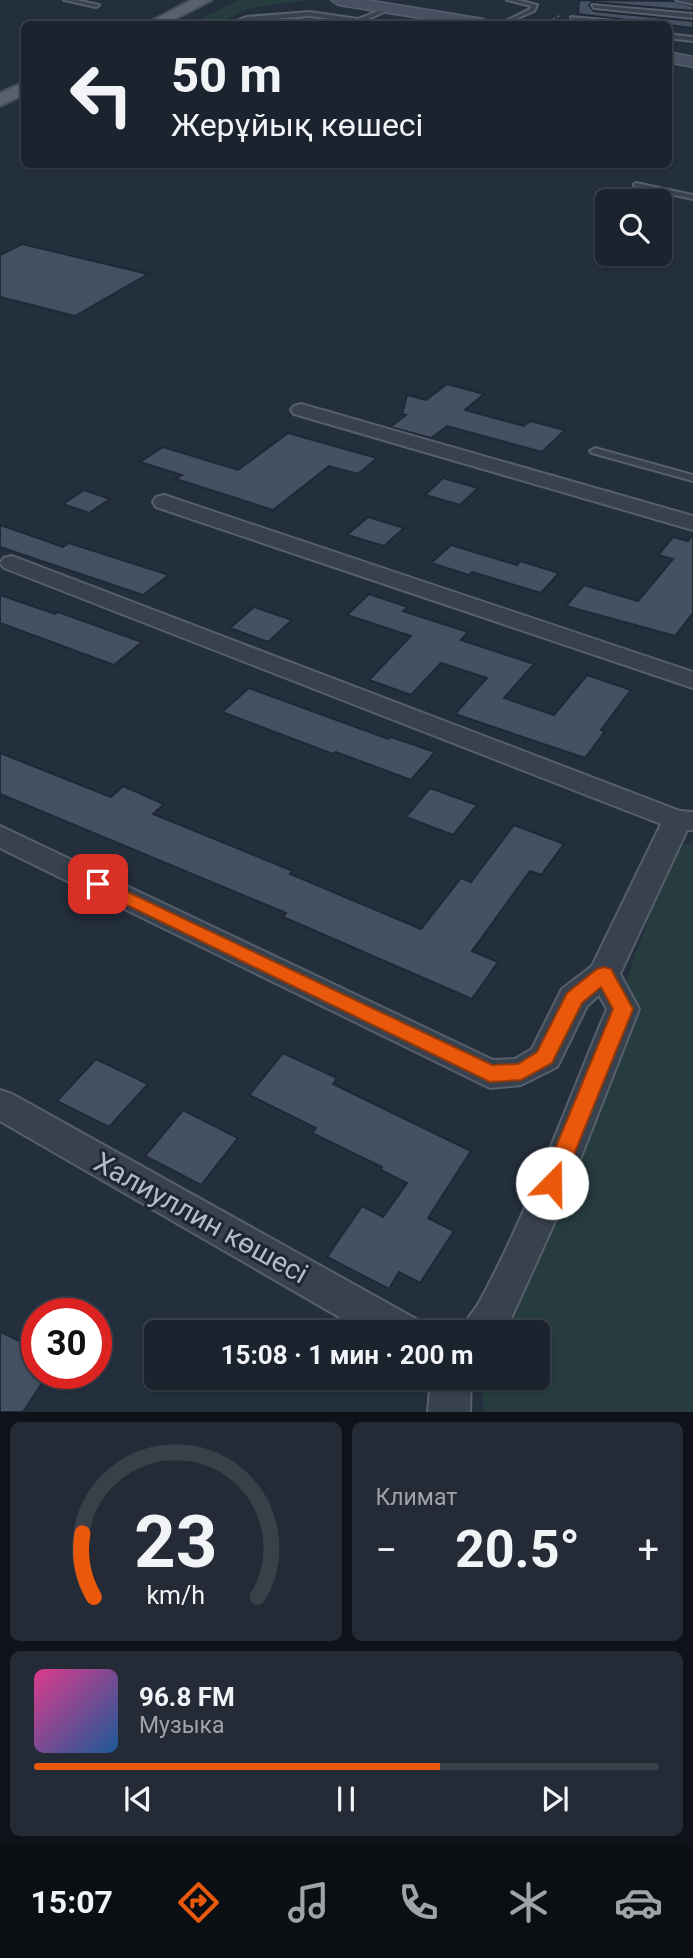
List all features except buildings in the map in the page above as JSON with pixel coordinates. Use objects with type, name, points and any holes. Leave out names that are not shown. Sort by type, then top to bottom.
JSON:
[{"type":"main road","points":[[160,21],[204,0]]},
{"type":"street","points":[[339,0],[448,21]]},
{"type":"street","points":[[672,58],[693,62]]},
{"type":"street","points":[[301,410],[693,523]]},
{"type":"street","points":[[164,502],[693,680]]},
{"type":"street","points":[[0,836],[490,1074],[521,1072],[545,1058],[574,998],[604,974],[685,820],[12,563]]},
{"type":"street","points":[[490,1320],[623,1009],[604,974]]},
{"type":"street","name":"Халиуллин көшесі","points":[[0,1104],[381,1320]]},
{"type":"street","points":[[449,1412],[450,1390]]},
{"type":"lane","points":[[67,0],[96,5]]},
{"type":"lane","points":[[508,21],[532,9],[534,5],[510,0]]},
{"type":"lane","points":[[596,21],[573,18],[603,0]]},
{"type":"lane","points":[[679,0],[693,2]]},
{"type":"lane","points":[[594,6],[693,16]]},
{"type":"lane","points":[[241,21],[310,14],[359,21],[390,8]]},
{"type":"lane","points":[[672,30],[693,33]]},
{"type":"lane","points":[[672,36],[693,39]]},
{"type":"lane","points":[[636,186],[693,197]]},
{"type":"lane","points":[[595,451],[693,478]]},
{"type":"green space","points":[[239,0],[308,0],[250,8],[222,21],[196,21]]},
{"type":"green space","points":[[693,842],[693,1412],[484,1412],[482,1390],[550,1390],[550,1320],[514,1320],[635,955],[676,846]]},
{"type":"route","points":[[98,884],[490,1074],[521,1072],[545,1058],[574,998],[604,974],[623,1009],[552,1183]]}]
